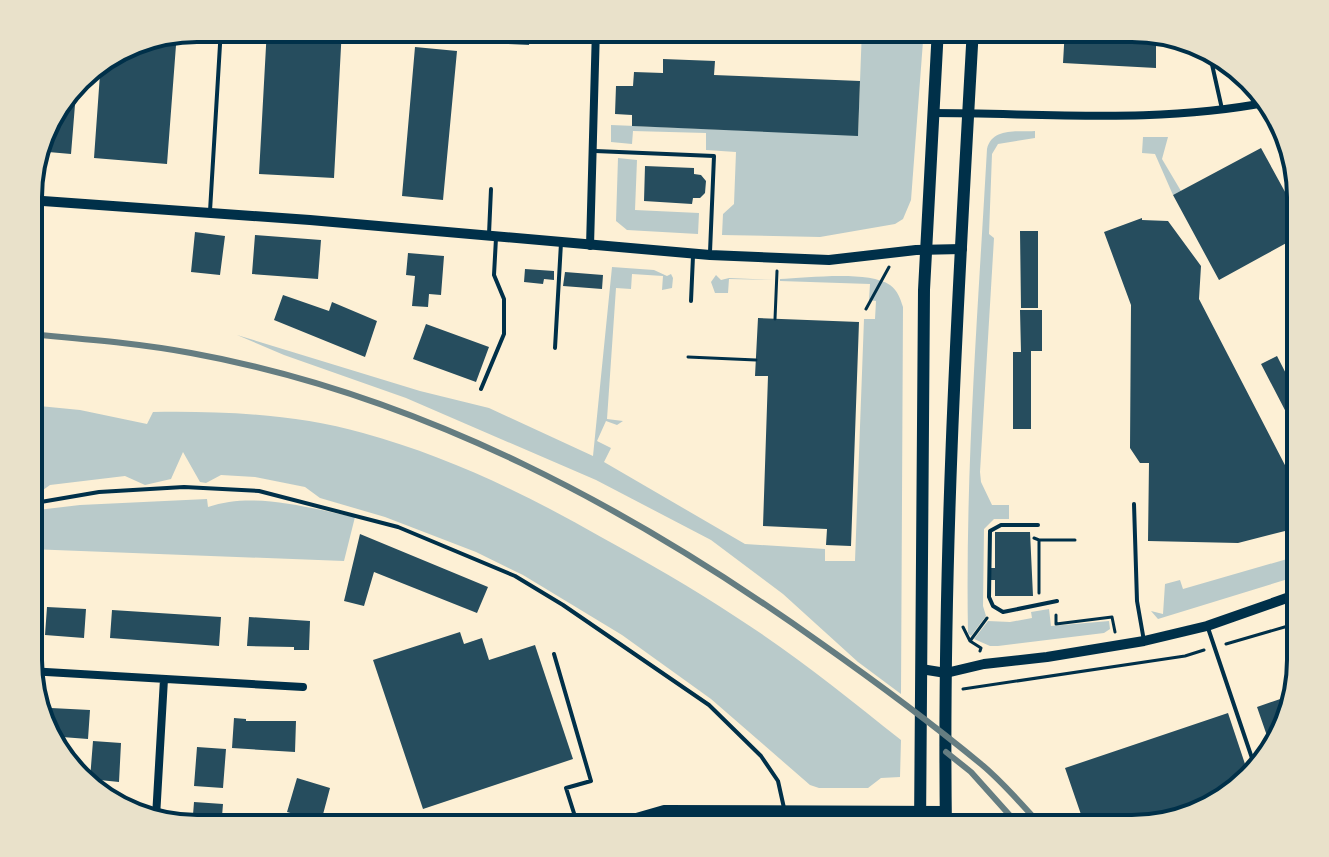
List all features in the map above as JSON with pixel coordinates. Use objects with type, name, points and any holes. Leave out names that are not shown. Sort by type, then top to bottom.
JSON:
[{"type":"main road","points":[[919,815],[924,290],[937,42]]},
{"type":"main road","points":[[946,815],[945,696],[952,448],[972,42]]},
{"type":"street","points":[[590,246],[596,42]]},
{"type":"street","points":[[932,113],[1169,116],[1257,104]]},
{"type":"street","points":[[42,203],[209,213],[710,255],[846,259],[897,252],[962,249]]},
{"type":"street","points":[[921,669],[946,673],[984,664],[1144,641],[1207,626],[1287,598]]},
{"type":"street","points":[[43,672],[303,687]]},
{"type":"street","points":[[156,810],[164,679]]},
{"type":"street","points":[[647,815],[664,810],[848,809],[919,804],[946,811]]},
{"type":"lane","points":[[209,213],[220,42]]},
{"type":"lane","points":[[1212,64],[1223,111]]},
{"type":"lane","points":[[592,150],[714,156],[710,255]]},
{"type":"lane","points":[[481,389],[504,334],[504,299],[494,275],[491,189]]},
{"type":"lane","points":[[555,348],[561,243]]},
{"type":"lane","points":[[691,301],[693,254]]},
{"type":"lane","points":[[42,502],[99,492],[184,487],[259,491],[398,527],[515,576],[563,605],[709,705],[761,756],[778,781],[785,810]]},
{"type":"lane","points":[[1134,504],[1137,601],[1144,641]]},
{"type":"lane","points":[[1036,525],[1001,525],[990,531],[989,597],[993,606],[1003,612],[1056,602]]},
{"type":"lane","points":[[1207,626],[1252,758]]},
{"type":"lane","points":[[554,654],[591,781],[566,788],[575,815]]},
{"type":"lane","points":[[848,809],[848,815]]},
{"type":"lane","points":[[744,810],[744,815]]},
{"type":"path","points":[[866,309],[897,252]]},
{"type":"path","points":[[775,319],[778,258]]},
{"type":"path","points":[[688,357],[756,360]]},
{"type":"path","points":[[1036,525],[1034,540],[1075,540]]},
{"type":"path","points":[[1039,540],[1039,597],[1054,594],[1056,624],[1112,617],[1117,646]]},
{"type":"path","points":[[970,641],[988,618],[995,619]]},
{"type":"path","points":[[945,696],[1170,658],[1287,626]]},
{"type":"shaded area","points":[[861,42],[923,42],[911,200],[903,219],[895,224],[820,237],[722,235],[723,214],[734,204],[736,152],[706,150],[706,133],[633,131],[632,144],[611,142],[611,125],[858,135]]},
{"type":"shaded area","points":[[1035,131],[1035,138],[998,144],[992,154],[989,234],[994,238],[980,472],[981,482],[992,505],[1009,505],[1009,519],[994,519],[984,529],[983,606],[986,616],[971,636],[968,633],[970,451],[987,149],[994,137],[1000,134]]},
{"type":"shaded area","points":[[1143,137],[1168,137],[1162,159],[1181,191],[1173,195],[1155,154],[1142,153]]},
{"type":"shaded area","points":[[618,158],[637,160],[635,210],[699,213],[698,234],[627,230],[616,221]]},
{"type":"shaded area","points":[[612,267],[654,270],[667,276],[671,274],[673,278],[672,288],[662,290],[663,276],[632,274],[631,289],[616,288],[607,419],[623,421],[617,425],[606,421],[597,441],[611,448],[604,462],[745,544],[825,549],[825,561],[855,561],[864,319],[875,319],[876,301],[869,300],[870,284],[780,279],[867,278],[880,280],[897,292],[903,307],[901,694],[858,662],[783,594],[711,540],[596,480],[406,398],[237,335],[420,391],[489,408],[593,456]]},
{"type":"shaded area","points":[[716,275],[721,280],[729,278],[775,280],[729,279],[728,293],[715,293],[711,282]]},
{"type":"shaded area","points":[[42,406],[80,410],[147,424],[153,412],[233,413],[286,418],[338,427],[394,442],[455,465],[544,506],[703,596],[779,646],[901,740],[900,777],[881,778],[868,788],[819,788],[810,785],[711,699],[622,635],[523,575],[476,552],[385,517],[320,498],[305,487],[255,477],[221,475],[206,483],[200,482],[183,452],[171,479],[145,485],[125,476],[50,485],[42,491]]},
{"type":"shaded area","points":[[207,499],[208,507],[226,502],[262,501],[355,517],[344,561],[42,549],[42,509]]},
{"type":"shaded area","points":[[1287,559],[1287,579],[1158,619],[1151,611],[1163,614],[1165,584],[1180,580],[1183,589]]},
{"type":"shaded area","points":[[1049,609],[1051,626],[1109,621],[1110,629],[1104,633],[998,646],[974,639],[988,621],[1010,622],[1032,618],[1031,612]]},
{"type":"building","points":[[266,42],[341,42],[334,178],[259,174]]},
{"type":"building","points":[[473,42],[529,42],[529,45]]},
{"type":"building","points":[[1064,42],[1156,44],[1156,68],[1063,63]]},
{"type":"building","points":[[176,43],[167,164],[94,158],[100,76],[137,54]]},
{"type":"building","points":[[415,47],[457,51],[443,200],[402,196]]},
{"type":"building","points":[[663,59],[715,61],[714,75],[860,81],[858,136],[632,126],[632,115],[615,114],[616,86],[633,86],[634,72],[663,73]]},
{"type":"building","points":[[75,101],[71,154],[48,152],[58,128]]},
{"type":"building","points":[[1261,148],[1287,195],[1287,243],[1219,280],[1173,195]]},
{"type":"building","points":[[645,166],[694,168],[694,174],[701,175],[706,181],[705,193],[700,198],[693,198],[692,204],[644,201]]},
{"type":"building","points":[[1142,218],[1168,221],[1201,266],[1199,299],[1287,469],[1287,531],[1238,543],[1148,541],[1149,463],[1140,463],[1130,448],[1131,305],[1104,232]]},
{"type":"building","points":[[1020,231],[1038,231],[1038,308],[1021,308]]},
{"type":"building","points":[[195,232],[225,236],[220,275],[191,272]]},
{"type":"building","points":[[255,235],[321,240],[318,279],[252,274]]},
{"type":"building","points":[[408,253],[444,256],[441,295],[429,294],[428,307],[412,306],[415,276],[406,275]]},
{"type":"building","points":[[525,269],[554,271],[554,280],[544,279],[543,284],[524,282]]},
{"type":"building","points":[[565,272],[603,275],[602,289],[563,286]]},
{"type":"building","points":[[283,295],[329,311],[332,302],[377,321],[365,357],[274,320]]},
{"type":"building","points":[[1020,310],[1042,310],[1042,351],[1031,351],[1031,429],[1013,429],[1013,352],[1021,352]]},
{"type":"building","points":[[758,318],[859,322],[851,546],[826,545],[827,529],[763,526],[768,376],[755,376]]},
{"type":"building","points":[[426,324],[489,347],[476,382],[413,359]]},
{"type":"building","points":[[1277,356],[1287,376],[1287,414],[1261,364]]},
{"type":"building","points":[[995,532],[1030,532],[1033,596],[995,596],[991,568],[995,568]]},
{"type":"building","points":[[360,534],[488,587],[477,613],[374,572],[364,606],[344,601]]},
{"type":"building","points":[[47,607],[86,609],[84,638],[45,635]]},
{"type":"building","points":[[112,610],[221,617],[219,646],[110,638]]},
{"type":"building","points":[[249,617],[310,621],[309,650],[247,646]]},
{"type":"building","points":[[460,632],[464,644],[482,638],[489,660],[535,645],[573,759],[423,809],[373,660]]},
{"type":"building","points":[[1282,698],[1267,736],[1257,707]]},
{"type":"building","points":[[51,708],[90,710],[88,739],[63,737]]},
{"type":"building","points":[[1228,713],[1246,766],[1218,789],[1192,803],[1143,815],[1081,815],[1065,768]]},
{"type":"building","points":[[234,718],[246,721],[296,721],[295,752],[232,748]]},
{"type":"building","points":[[93,741],[121,743],[119,782],[99,780],[90,773]]},
{"type":"building","points":[[197,747],[226,749],[223,788],[194,786]]},
{"type":"building","points":[[297,778],[330,788],[323,815],[287,812]]},
{"type":"building","points":[[194,802],[223,804],[222,815],[193,815]]},
{"type":"railway","points":[[42,335],[191,353],[277,372],[360,397],[442,428],[522,464],[676,547],[750,594],[903,702],[981,764],[1031,815]]},
{"type":"railway","points":[[946,752],[971,772],[1009,815]]}]
